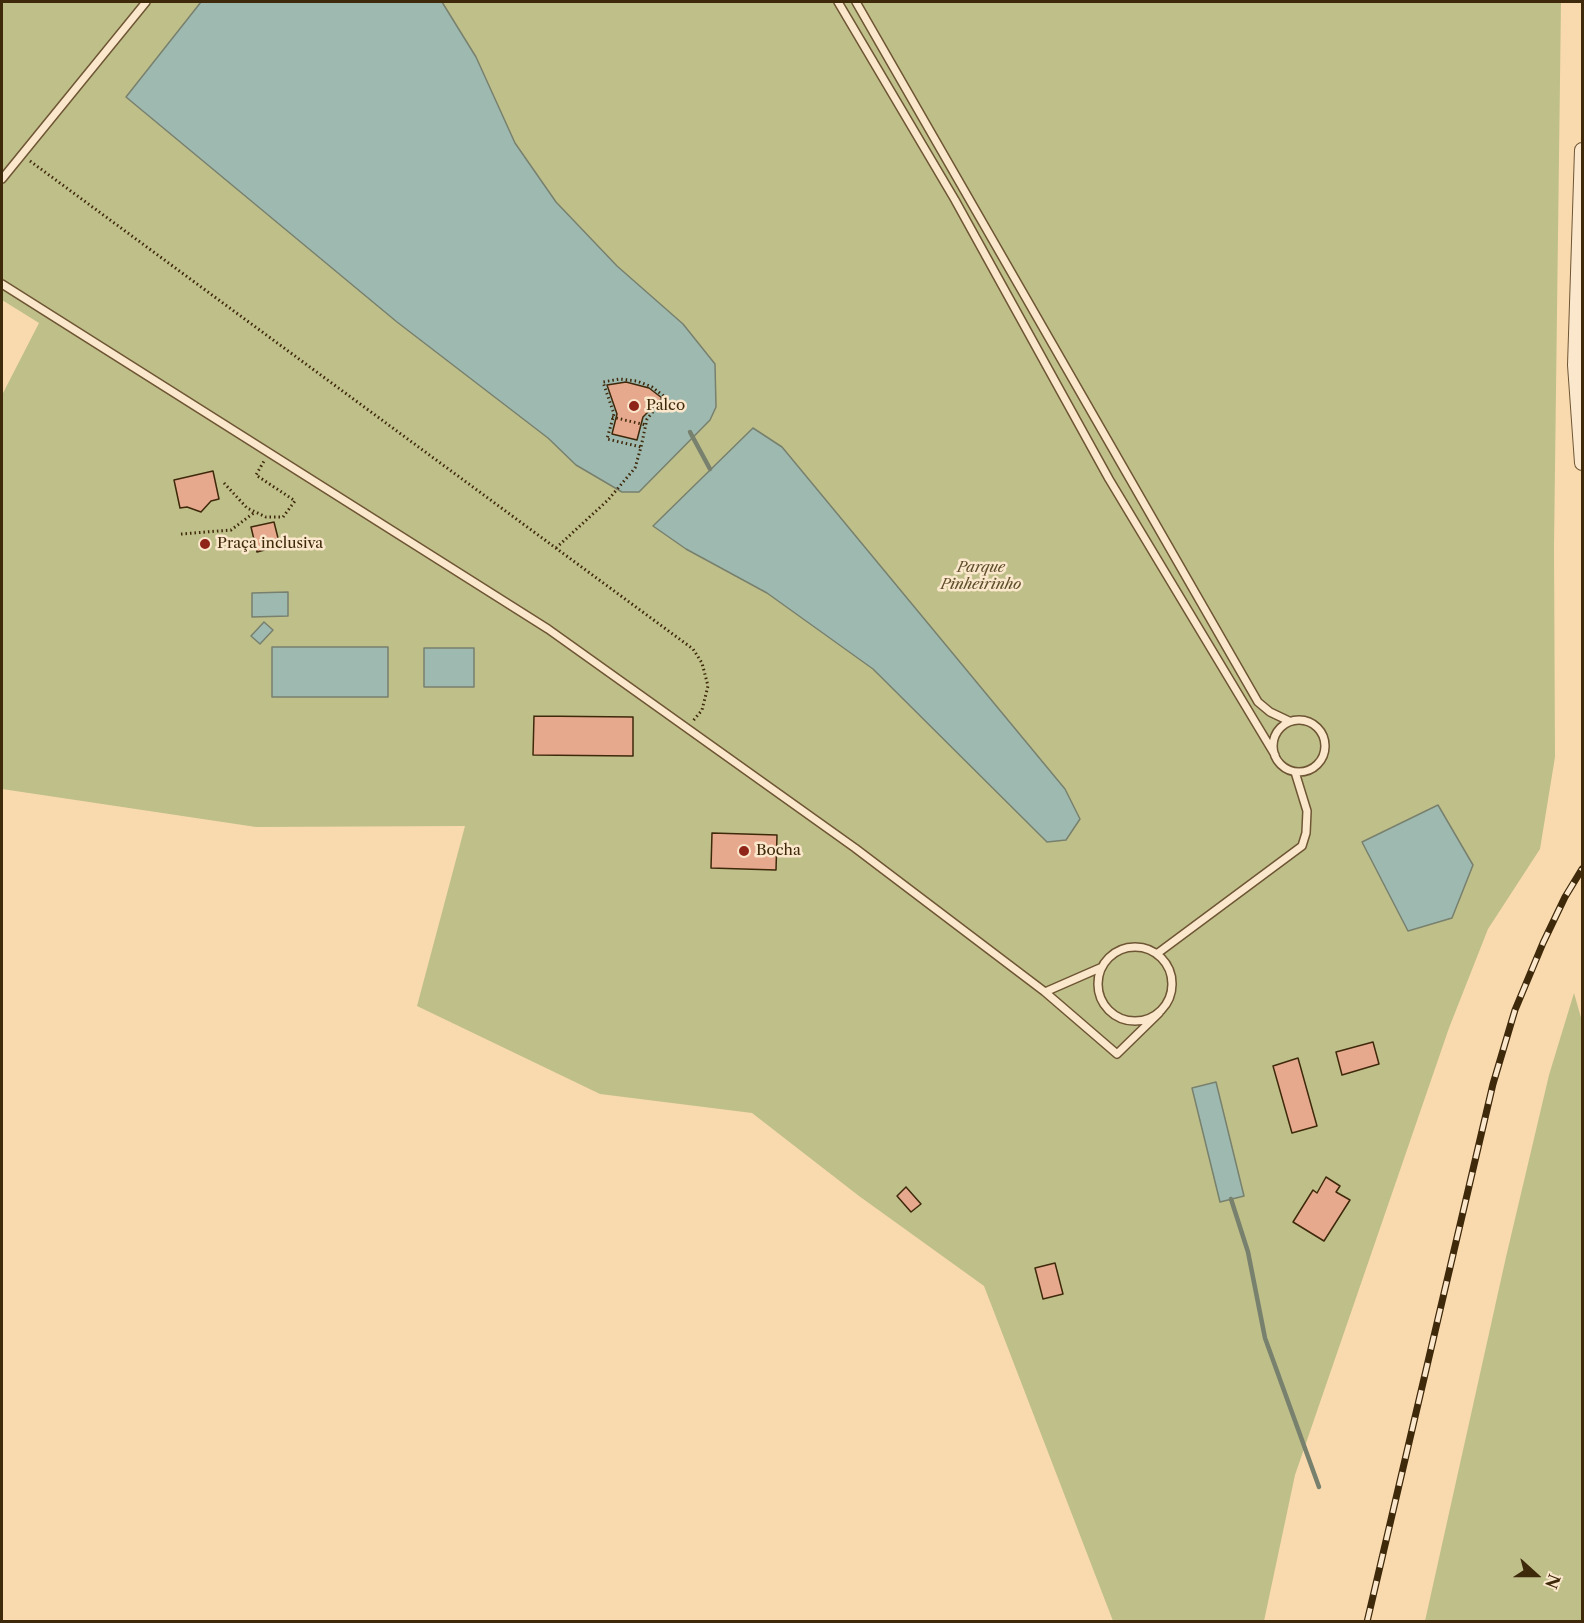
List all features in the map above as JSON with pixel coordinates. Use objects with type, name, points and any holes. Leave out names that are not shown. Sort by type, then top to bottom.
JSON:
[{"type":"street","points":[[1582,150],[1575,365],[1582,463]]},
{"type":"lane","points":[[2,179],[146,2]]},
{"type":"lane","points":[[838,2],[955,200],[1109,479],[1275,756],[1283,766],[1295,772],[1309,770],[1320,762],[1325,750],[1324,736],[1315,725],[1303,720],[1289,721],[1270,712],[1257,702],[856,2]]},
{"type":"lane","points":[[2,284],[548,630],[855,848],[1045,992],[1117,1054],[1159,1013],[1169,999],[1173,983],[1168,966],[1158,953],[1142,946],[1126,947],[1111,954],[1100,968],[1096,984],[1101,1000],[1111,1014],[1127,1021],[1144,1020],[1159,1013]]},
{"type":"lane","points":[[1275,756],[1273,742],[1278,729],[1289,721]]},
{"type":"lane","points":[[1158,953],[1302,846],[1306,832],[1307,811],[1295,772]]},
{"type":"lane","points":[[1045,992],[1100,968]]},
{"type":"path","points":[[21,155],[693,649],[702,663],[708,686],[702,710],[688,728]]},
{"type":"path","points":[[556,548],[608,500],[635,468],[641,447],[647,419],[665,397],[652,387],[637,381],[620,379],[603,382],[612,417],[607,439],[641,447]]},
{"type":"path","points":[[612,417],[646,425]]},
{"type":"path","points":[[224,483],[247,508],[266,517],[283,517],[295,501],[256,475],[269,452]]},
{"type":"path","points":[[181,534],[231,530],[255,512]]},
{"type":"green space","name":"Parque Pinheirinho","points":[[2,2],[1561,2],[1554,546],[1555,757],[1540,849],[1488,929],[1449,1028],[1295,1475],[1264,1621],[1113,1621],[984,1286],[859,1196],[752,1113],[600,1094],[417,1006],[465,826],[256,827],[2,789],[2,395],[39,323],[2,300]]},
{"type":"green space","points":[[1574,993],[1582,1021],[1582,1621],[1425,1621],[1549,1075]]},
{"type":"water","points":[[201,2],[442,2],[476,57],[515,143],[556,202],[617,266],[683,324],[715,364],[716,407],[710,420],[639,492],[622,492],[576,465],[548,438],[397,322],[126,97]]},
{"type":"water","points":[[753,428],[782,447],[1065,789],[1080,819],[1066,840],[1047,842],[873,669],[767,593],[686,549],[653,526]]},
{"type":"water","points":[[288,592],[288,616],[252,617],[252,593]]},
{"type":"water","points":[[264,622],[273,630],[260,644],[251,636]]},
{"type":"water","points":[[272,647],[388,647],[388,697],[272,697]]},
{"type":"water","points":[[424,648],[474,648],[474,687],[424,687]]},
{"type":"water","points":[[1438,805],[1473,865],[1452,918],[1408,931],[1362,842]]},
{"type":"water","points":[[1216,1082],[1244,1196],[1220,1202],[1192,1088]]},
{"type":"building","name":"Palco","points":[[626,382],[649,388],[662,398],[643,417],[637,440],[612,434],[617,414],[607,385]]},
{"type":"building","points":[[213,471],[219,499],[211,501],[201,512],[187,507],[180,508],[174,480]]},
{"type":"building","points":[[274,522],[280,546],[257,552],[251,527]]},
{"type":"building","points":[[534,716],[633,717],[633,756],[533,755]]},
{"type":"building","name":"Bocha","points":[[712,833],[777,835],[776,870],[711,868]]},
{"type":"building","points":[[1373,1042],[1379,1064],[1342,1075],[1336,1052]]},
{"type":"building","points":[[1298,1058],[1317,1126],[1292,1133],[1273,1066]]},
{"type":"building","points":[[1326,1177],[1340,1186],[1336,1192],[1350,1200],[1324,1241],[1293,1222],[1313,1190],[1317,1193]]},
{"type":"building","points":[[906,1187],[921,1204],[911,1212],[897,1196]]},
{"type":"building","points":[[1055,1263],[1063,1294],[1043,1299],[1035,1268]]},
{"type":"waterway","points":[[690,432],[710,469]]},
{"type":"waterway","points":[[1231,1199],[1248,1252],[1265,1338],[1319,1487]]},
{"type":"railway","points":[[1367,1622],[1493,1084],[1515,1010],[1543,943],[1565,897],[1582,869]]},
{"type":"place","name":"Palco","points":[[634,406]]},
{"type":"place","name":"Praça inclusiva","points":[[205,544]]},
{"type":"place","name":"Bocha","points":[[744,851]]}]
